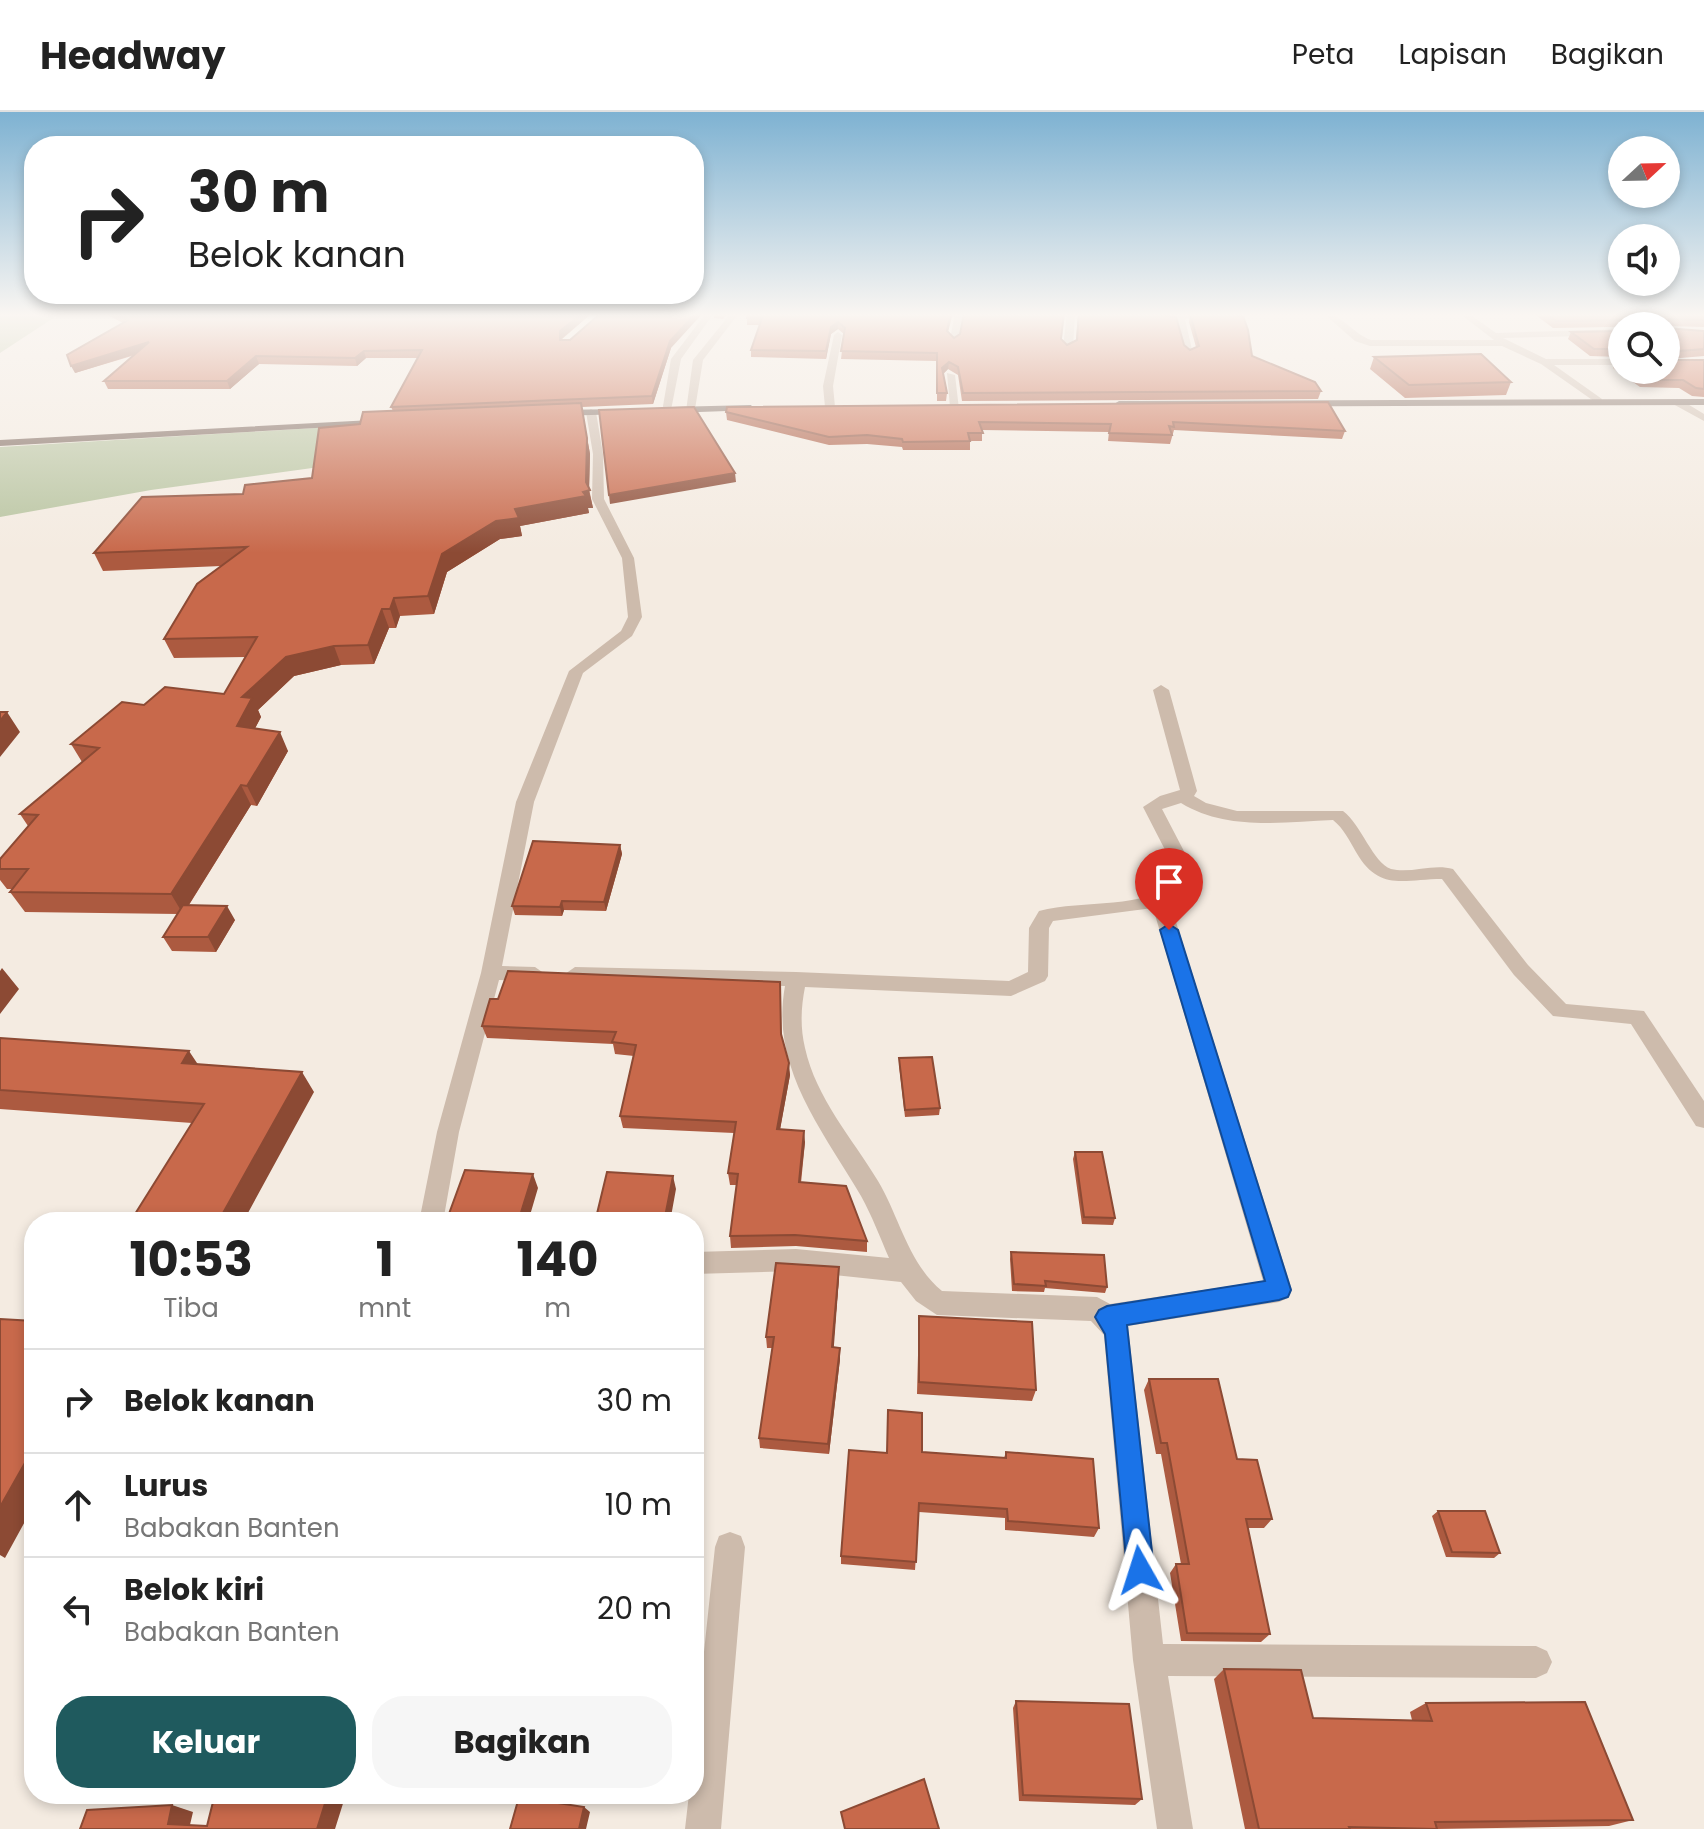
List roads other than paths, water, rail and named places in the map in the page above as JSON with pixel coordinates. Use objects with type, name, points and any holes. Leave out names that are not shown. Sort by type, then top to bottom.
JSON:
[{"type":"main road","points":[[1110,404],[1704,402]]},
{"type":"main road","points":[[950,407],[970,406]]},
{"type":"main road","points":[[817,407],[836,407]]},
{"type":"main road","points":[[653,411],[765,408]]},
{"type":"main road","points":[[536,414],[639,411]]},
{"type":"main road","points":[[0,443],[397,420]]},
{"type":"street","points":[[666,410],[670,393]]},
{"type":"street","points":[[690,409],[693,393]]},
{"type":"street","points":[[831,393],[836,407]]},
{"type":"street","points":[[950,393],[950,407]]},
{"type":"street","points":[[1587,393],[1598,401]]},
{"type":"street","points":[[1677,402],[1704,418]]},
{"type":"street","points":[[433,1212],[448,1132],[491,973],[525,802],[576,671],[633,627],[635,617],[628,558],[598,499],[598,454],[591,412]]},
{"type":"street","points":[[491,973],[1021,987],[1038,976],[1039,928],[1046,916],[1071,910],[1160,900],[1182,890],[1190,880],[1152,807],[1166,800],[1184,797],[1189,791],[1161,690]]},
{"type":"street","points":[[1184,797],[1199,808],[1231,815],[1337,815],[1347,821],[1379,871],[1447,873],[1521,970],[1560,1011],[1637,1017],[1704,1119]]},
{"type":"street","points":[[1107,1317],[1279,1290],[1160,900]]},
{"type":"street","points":[[796,979],[791,1023],[802,1067],[819,1106],[881,1210],[905,1271],[919,1290],[937,1303],[1097,1309],[1117,1330],[1149,1660],[1175,1829]]},
{"type":"street","points":[[704,1263],[796,1260],[905,1271]]},
{"type":"street","points":[[703,1829],[730,1547]]},
{"type":"street","points":[[1149,1660],[1536,1662]]}]
